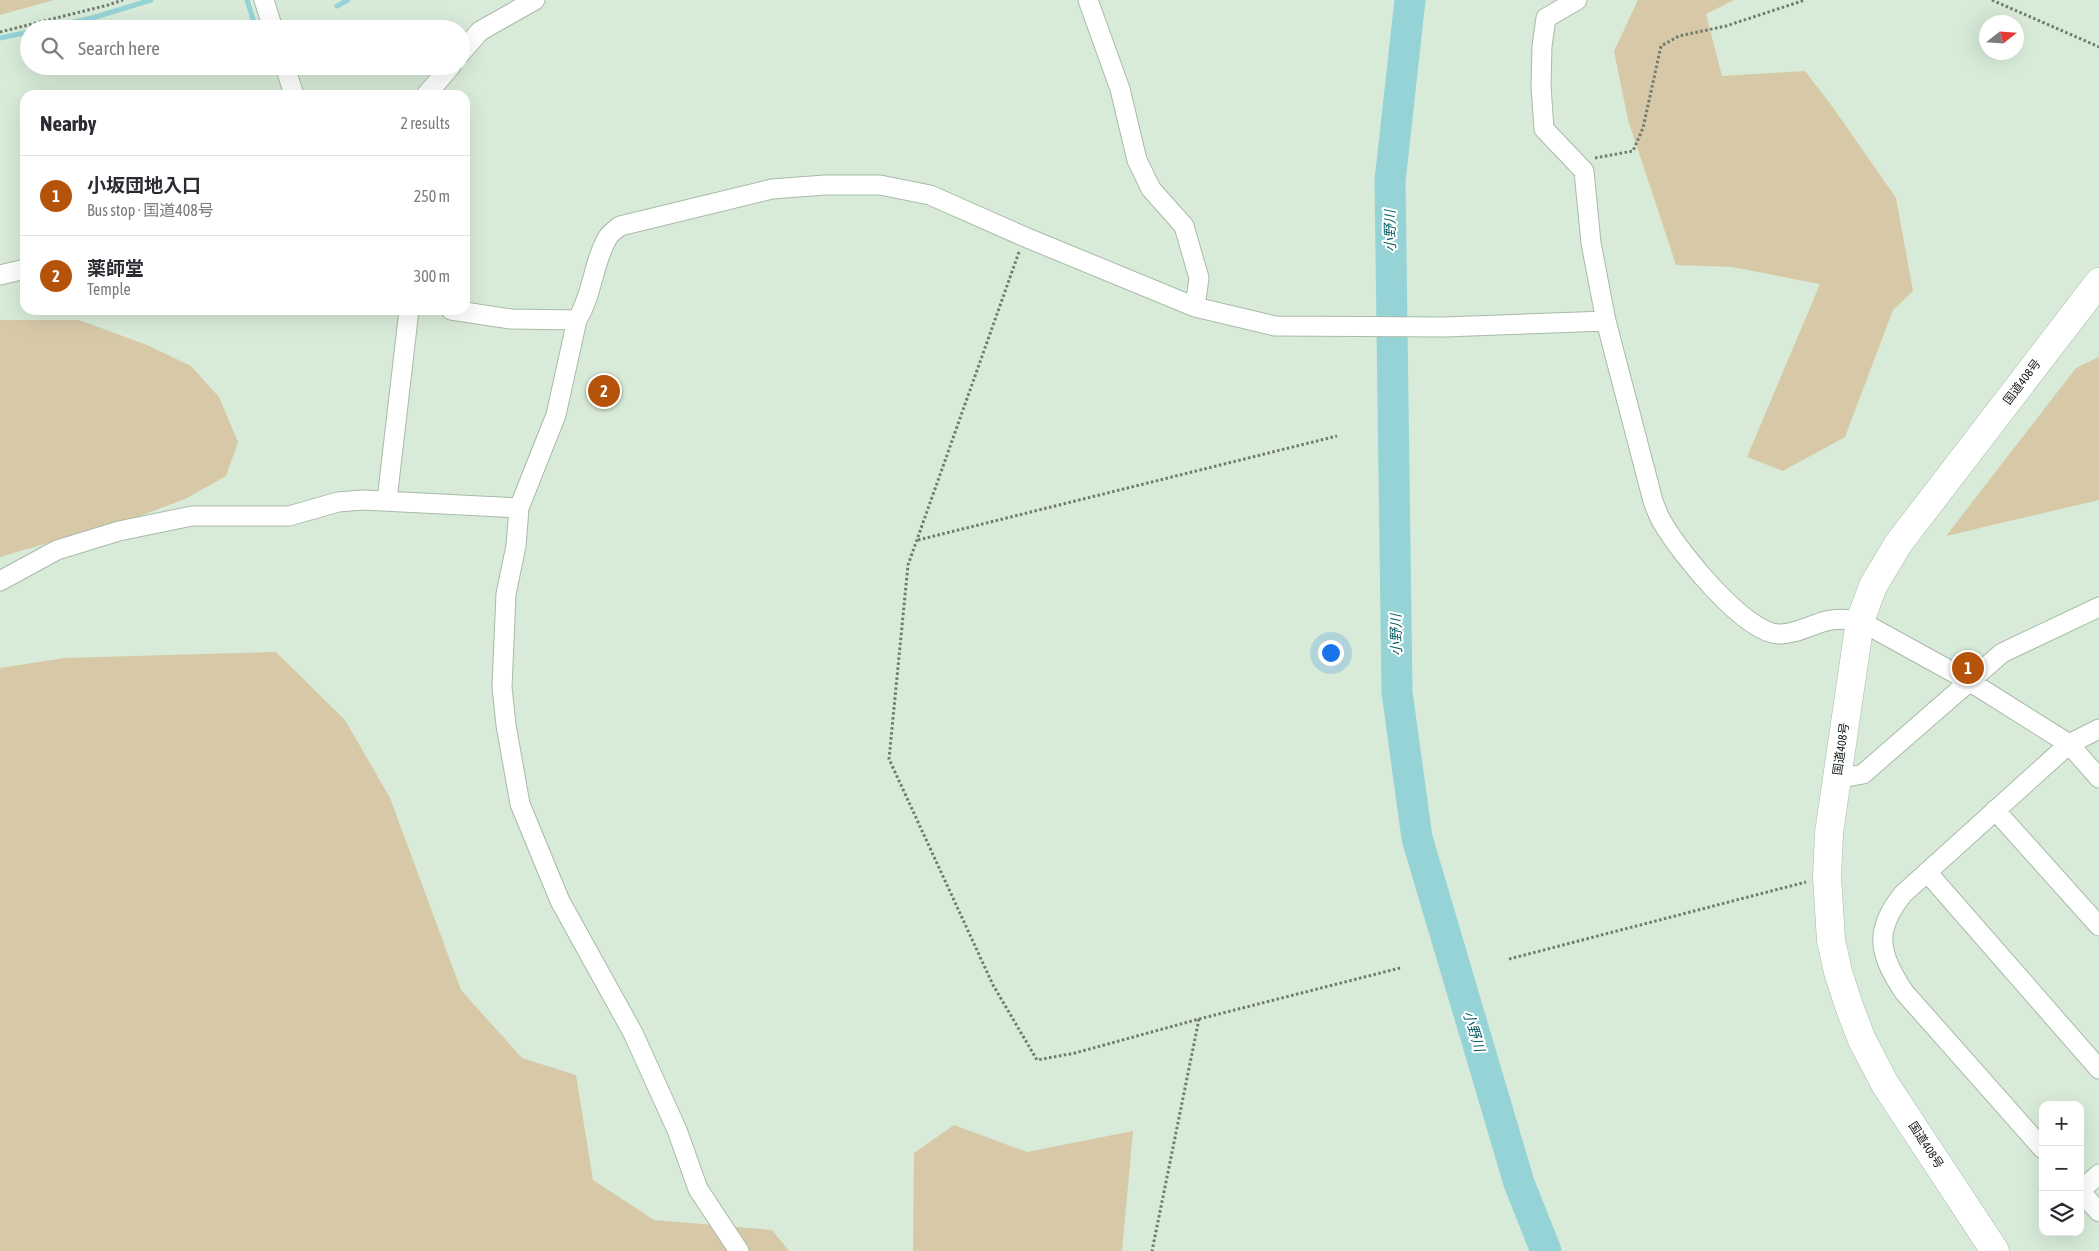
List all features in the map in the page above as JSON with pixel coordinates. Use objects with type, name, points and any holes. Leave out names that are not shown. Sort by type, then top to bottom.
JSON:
[{"type":"highway","name":"国道408号","points":[[1995,1251],[1885,1084],[1862,1040],[1849,1006],[1835,956],[1827,906],[1826,877],[1829,833],[1860,621],[1876,579],[1898,544],[2099,282]]},
{"type":"street","points":[[264,0],[270,20]]},
{"type":"street","points":[[470,43],[480,31],[535,0]]},
{"type":"street","points":[[1088,0],[1120,88],[1137,160],[1151,189],[1184,226],[1199,278],[1195,307]]},
{"type":"street","points":[[1576,0],[1546,18],[1542,46],[1541,86],[1544,129],[1584,171],[1591,243],[1606,320],[1653,501],[1663,524],[1681,550],[1722,598],[1744,618],[1760,628],[1779,634],[1840,618],[1860,621],[1969,681],[2069,744],[2099,778]]},
{"type":"street","points":[[288,75],[292,90]]},
{"type":"street","points":[[430,90],[443,75]]},
{"type":"street","points":[[738,1251],[698,1189],[677,1130],[633,1033],[560,901],[520,804],[506,725],[502,687],[506,594],[516,546],[519,508],[556,415],[577,320],[585,307],[602,251],[609,237],[620,226],[772,188],[825,185],[880,185],[930,195],[1024,237],[1195,307],[1275,326],[1444,327],[1606,320]]},
{"type":"street","points":[[0,275],[20,270]]},
{"type":"street","points":[[470,313],[511,319],[577,320]]},
{"type":"street","points":[[387,500],[408,315]]},
{"type":"street","points":[[0,581],[57,550],[119,531],[192,516],[289,516],[338,502],[387,500],[519,508]]},
{"type":"street","points":[[1836,780],[1863,774],[2002,653],[2099,607]]},
{"type":"street","points":[[2040,1146],[1904,992],[1889,970],[1884,953],[1882,933],[1889,911],[1903,894],[2069,744],[2099,729]]},
{"type":"street","points":[[1995,810],[2099,926]]},
{"type":"street","points":[[1927,872],[2099,1069]]},
{"type":"street","points":[[2084,1187],[2099,1174]]},
{"type":"street","points":[[2084,1195],[2099,1212]]},
{"type":"path","points":[[50,20],[108,6],[123,0]]},
{"type":"path","points":[[1579,166],[1598,157],[1633,151],[1643,128],[1661,46],[1679,36],[1726,26],[1805,0]]},
{"type":"path","points":[[1992,0],[2099,47]]},
{"type":"path","points":[[0,32],[20,27]]},
{"type":"path","points":[[1024,237],[908,565],[890,759],[993,985],[1037,1060],[1075,1053],[1199,1019],[1400,968]]},
{"type":"path","points":[[918,540],[1336,436]]},
{"type":"path","points":[[1509,959],[1826,877]]},
{"type":"path","points":[[1152,1251],[1199,1019]]},
{"type":"shaded area","points":[[0,0],[54,0],[0,15]]},
{"type":"shaded area","points":[[1638,0],[1734,0],[1706,14],[1722,76],[1805,71],[1832,106],[1896,198],[1913,291],[1893,310],[1845,437],[1783,471],[1747,457],[1820,284],[1732,267],[1676,265],[1628,120],[1614,51]]},
{"type":"shaded area","points":[[0,320],[79,320],[147,345],[191,366],[219,397],[238,442],[226,476],[185,499],[140,516],[0,557]]},
{"type":"shaded area","points":[[2099,357],[2099,500],[1946,536],[2076,368]]},
{"type":"shaded area","points":[[276,652],[345,720],[390,798],[461,990],[522,1058],[576,1075],[593,1180],[654,1220],[772,1230],[789,1251],[0,1251],[0,668],[64,658]]},
{"type":"shaded area","points":[[954,1125],[1027,1152],[1133,1131],[1122,1251],[913,1251],[914,1153]]},
{"type":"waterway","points":[[83,20],[151,0]]},
{"type":"waterway","points":[[247,0],[253,20]]},
{"type":"waterway","points":[[337,6],[348,0]]},
{"type":"waterway","name":"小野川","points":[[1410,0],[1390,181],[1397,692],[1417,838],[1519,1183],[1546,1251]]},
{"type":"waterway","points":[[0,38],[20,34]]},
{"type":"place","name":"薬師堂","points":[[604,391]]},
{"type":"place","name":"小坂団地入口","points":[[1968,668]]}]
